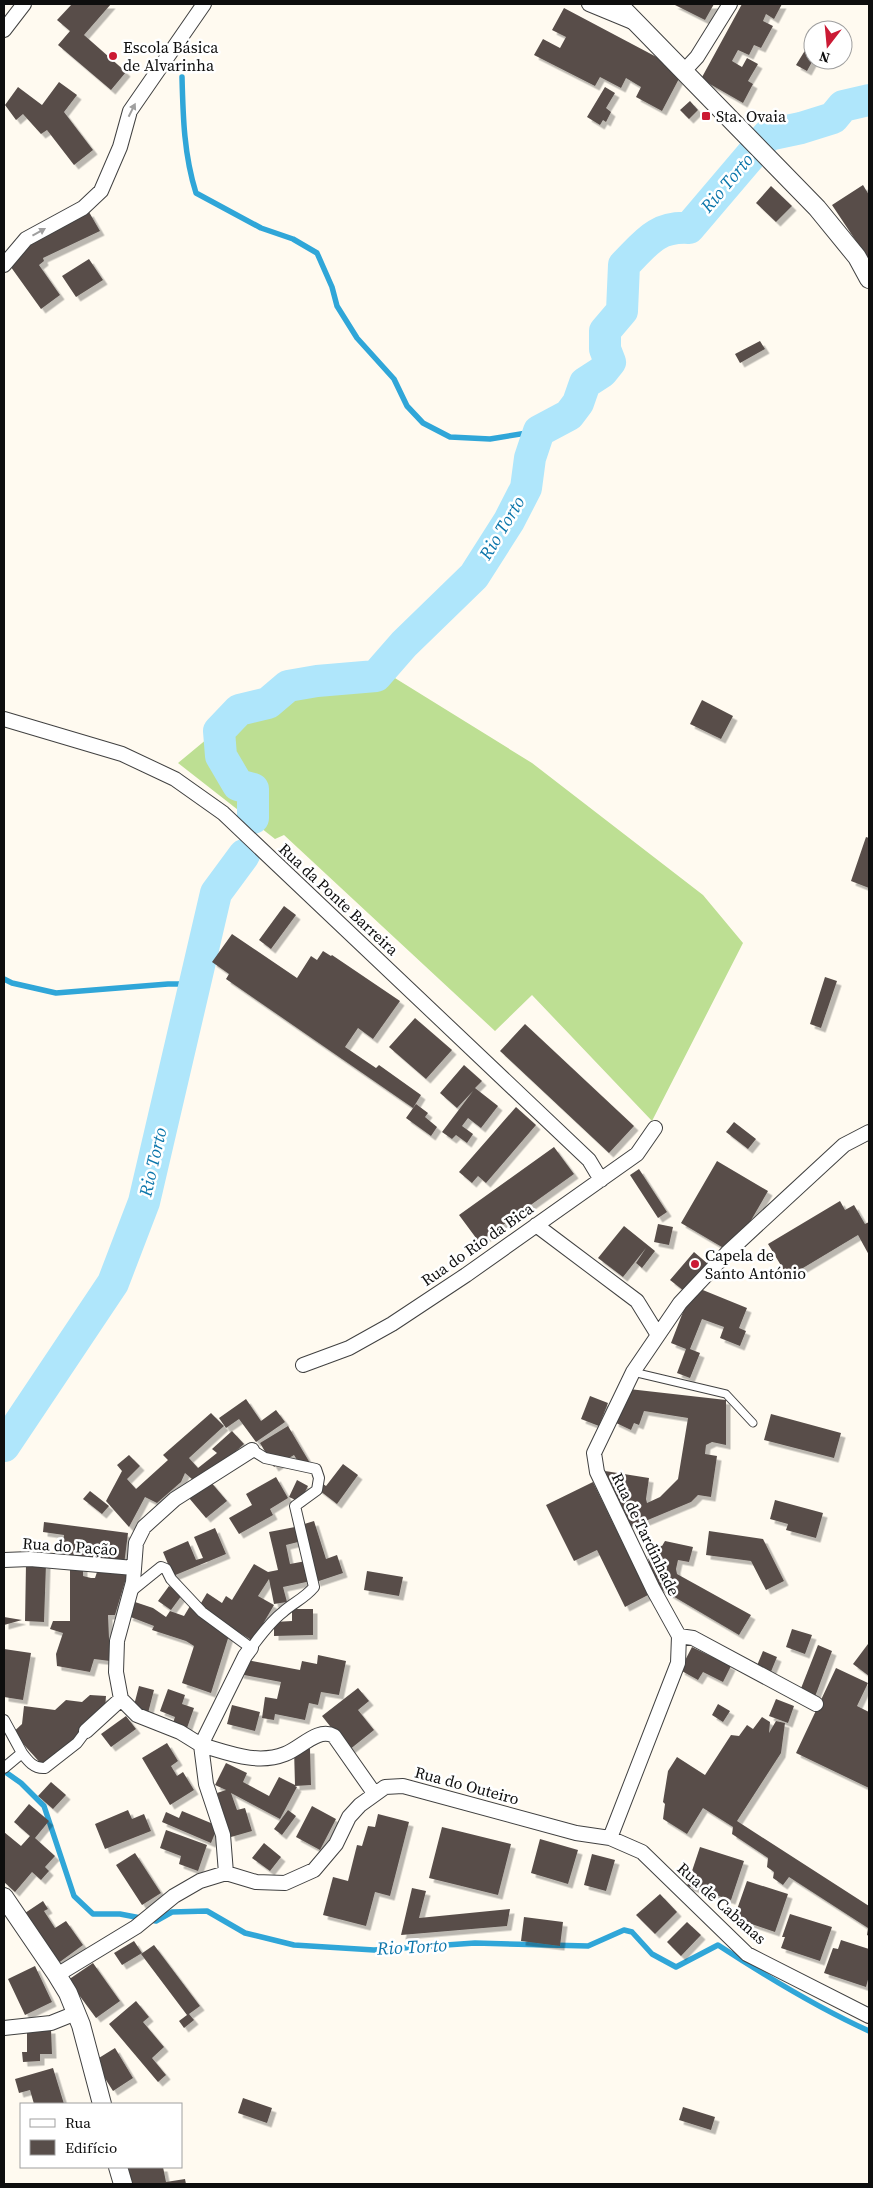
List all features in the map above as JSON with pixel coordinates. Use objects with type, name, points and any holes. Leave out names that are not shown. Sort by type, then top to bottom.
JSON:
[{"type":"street","points":[[4,30],[24,4]]},
{"type":"street","points":[[4,265],[26,239],[83,208],[101,191],[120,147],[130,111],[204,4]]},
{"type":"street","points":[[589,4],[639,25]]},
{"type":"street","points":[[618,4],[817,208],[857,257],[869,279]]},
{"type":"street","points":[[684,71],[697,57],[730,4]]},
{"type":"street","name":"Rua da Ponte Barreira","points":[[4,719],[122,754],[175,779],[223,813],[589,1160],[602,1180]]},
{"type":"street","name":"Rua do Rio da Bica","points":[[302,1365],[349,1348],[392,1324],[466,1275],[637,1154],[655,1128]]},
{"type":"street","name":"Rua de Tardinhade","points":[[679,1636],[652,1589],[597,1472],[594,1454],[633,1372],[680,1304],[727,1253],[844,1145],[869,1132]]},
{"type":"street","points":[[536,1225],[636,1301],[658,1334]]},
{"type":"street","points":[[57,1975],[136,1927],[174,1896],[200,1881],[226,1873],[224,1835],[206,1784],[201,1745],[244,1656],[267,1626],[284,1610],[305,1598],[314,1587],[295,1506],[317,1490],[319,1478],[316,1469],[264,1458],[252,1450],[175,1500],[144,1526],[136,1543],[130,1592],[117,1641],[116,1672],[121,1699],[138,1715],[180,1732],[201,1745],[246,1758],[265,1759],[286,1754],[321,1733],[328,1732],[334,1736],[374,1793]]},
{"type":"street","name":"Rua do Pação","points":[[4,1560],[30,1559],[134,1568]]},
{"type":"street","points":[[130,1592],[161,1567],[166,1569],[170,1579],[202,1612],[251,1648]]},
{"type":"street","points":[[610,1838],[678,1663],[679,1636],[693,1638],[816,1704]]},
{"type":"street","points":[[4,1720],[22,1754],[32,1765],[44,1768],[77,1743],[86,1731],[121,1699]]},
{"type":"street","points":[[4,1768],[22,1754]]},
{"type":"street","name":"Rua do Outeiro","points":[[226,1873],[256,1882],[285,1882],[314,1870],[336,1844],[349,1817],[374,1793],[385,1787],[403,1786],[576,1833],[610,1838]]},
{"type":"street","name":"Rua de Cabanas","points":[[610,1838],[642,1852],[748,1954],[869,2016]]},
{"type":"street","points":[[4,1896],[57,1975],[76,2013],[102,2103]]},
{"type":"street","points":[[4,2028],[51,2023],[76,2013]]},
{"type":"street","points":[[118,2168],[123,2184]]},
{"type":"lane","points":[[633,1372],[726,1394],[753,1423]]},
{"type":"green space","points":[[390,675],[532,763],[703,895],[743,943],[652,1121],[532,995],[495,1031],[284,835],[275,839],[178,763],[225,724],[340,678],[385,681]]},
{"type":"building","points":[[72,4],[111,4],[84,35],[126,72],[111,90],[58,45],[70,31],[57,20]]},
{"type":"building","points":[[673,4],[714,4],[705,20]]},
{"type":"building","points":[[742,4],[782,4],[774,19],[766,14],[763,21],[773,26],[761,48],[754,45],[749,55],[738,50],[732,61],[742,67],[747,58],[758,64],[748,81],[753,84],[743,103],[701,79]]},
{"type":"building","points":[[564,8],[683,71],[662,111],[636,97],[641,87],[626,78],[621,88],[600,77],[595,86],[534,55],[543,39],[560,48],[566,37],[552,30]]},
{"type":"building","points":[[803,54],[803,69],[796,65]]},
{"type":"building","points":[[59,82],[77,95],[64,112],[93,150],[74,165],[47,130],[41,134],[23,114],[16,120],[5,105],[18,87],[42,105]]},
{"type":"building","points":[[605,87],[615,93],[606,108],[611,112],[606,122],[603,120],[600,125],[587,117]]},
{"type":"building","points":[[690,101],[698,110],[689,119],[680,110]]},
{"type":"building","points":[[863,185],[869,195],[868,259],[832,205]]},
{"type":"building","points":[[771,186],[792,206],[776,222],[756,203]]},
{"type":"building","points":[[89,212],[100,231],[43,258],[44,261],[39,265],[60,295],[41,309],[8,263],[30,240]]},
{"type":"building","points":[[89,259],[103,280],[76,297],[62,276]]},
{"type":"building","points":[[760,341],[765,349],[740,363],[735,354]]},
{"type":"building","points":[[702,700],[733,716],[721,739],[690,724]]},
{"type":"building","points":[[866,837],[869,838],[869,888],[851,881]]},
{"type":"building","points":[[284,906],[296,915],[271,949],[259,940]]},
{"type":"building","points":[[232,934],[297,978],[311,956],[317,960],[323,951],[332,955],[400,1001],[373,1039],[358,1028],[345,1047],[376,1068],[379,1065],[421,1095],[413,1108],[226,979],[229,974],[212,962]]},
{"type":"building","points":[[825,977],[837,981],[821,1028],[810,1024]]},
{"type":"building","points":[[415,1018],[452,1050],[426,1079],[389,1047]]},
{"type":"building","points":[[525,1024],[634,1126],[609,1153],[500,1051]]},
{"type":"building","points":[[464,1065],[482,1081],[475,1088],[498,1106],[481,1128],[468,1118],[462,1126],[473,1134],[467,1143],[456,1135],[452,1139],[442,1132],[473,1091],[457,1108],[440,1093]]},
{"type":"building","points":[[416,1104],[428,1113],[425,1117],[437,1127],[431,1136],[406,1118]]},
{"type":"building","points":[[516,1107],[536,1125],[486,1183],[478,1176],[472,1183],[459,1172]]},
{"type":"building","points":[[734,1122],[756,1139],[748,1149],[726,1132]]},
{"type":"building","points":[[554,1147],[574,1174],[479,1242],[459,1215]]},
{"type":"building","points":[[717,1161],[768,1191],[732,1253],[681,1223]]},
{"type":"building","points":[[639,1169],[667,1212],[658,1218],[630,1175]]},
{"type":"building","points":[[840,1201],[845,1210],[854,1205],[865,1224],[869,1222],[869,1255],[858,1235],[788,1277],[768,1244]]},
{"type":"building","points":[[658,1224],[673,1227],[669,1245],[654,1242]]},
{"type":"building","points":[[624,1226],[655,1251],[642,1268],[636,1263],[646,1248],[623,1277],[598,1258]]},
{"type":"building","points":[[694,1252],[708,1264],[684,1291],[670,1280]]},
{"type":"building","points":[[693,1286],[747,1308],[739,1328],[746,1331],[740,1346],[720,1338],[724,1327],[702,1319],[690,1349],[700,1353],[690,1378],[677,1373],[686,1349],[671,1343]]},
{"type":"building","points":[[629,1389],[726,1400],[726,1445],[712,1442],[706,1445],[705,1454],[717,1456],[711,1497],[698,1495],[691,1502],[631,1527],[609,1486],[605,1471],[649,1478],[647,1503],[660,1497],[678,1479],[688,1418],[644,1411],[639,1425],[634,1423],[631,1430],[614,1422]]},
{"type":"building","points":[[590,1396],[608,1403],[599,1426],[581,1419]]},
{"type":"building","points":[[246,1399],[261,1421],[276,1410],[285,1422],[256,1442],[239,1419],[226,1428],[219,1418]]},
{"type":"building","points":[[211,1413],[224,1426],[189,1458],[198,1468],[217,1453],[212,1449],[232,1431],[244,1444],[199,1485],[185,1473],[181,1482],[157,1503],[145,1497],[129,1527],[106,1501],[122,1471],[117,1465],[129,1455],[140,1466],[127,1479],[136,1489],[168,1460],[163,1455]]},
{"type":"building","points":[[771,1414],[841,1433],[834,1458],[764,1440]]},
{"type":"building","points":[[288,1426],[310,1463],[302,1468],[294,1455],[274,1467],[260,1443]]},
{"type":"building","points":[[343,1464],[358,1475],[337,1504],[315,1487],[319,1481],[326,1486]]},
{"type":"building","points":[[276,1477],[288,1498],[270,1509],[273,1515],[239,1534],[229,1518],[252,1505],[246,1494]]},
{"type":"building","points":[[297,1480],[308,1486],[300,1502],[289,1497]]},
{"type":"building","points":[[210,1481],[227,1501],[206,1518],[189,1498]]},
{"type":"building","points":[[593,1482],[648,1595],[625,1607],[597,1550],[574,1561],[546,1505]]},
{"type":"building","points":[[90,1491],[109,1506],[102,1514],[83,1499]]},
{"type":"building","points":[[775,1500],[823,1513],[816,1538],[786,1530],[788,1524],[770,1519]]},
{"type":"building","points":[[314,1521],[326,1559],[337,1555],[343,1573],[316,1582],[298,1526]]},
{"type":"building","points":[[44,1522],[128,1533],[124,1565],[61,1557],[64,1535],[43,1532]]},
{"type":"building","points":[[295,1527],[298,1542],[286,1545],[290,1564],[306,1561],[311,1581],[283,1587],[287,1602],[274,1604],[269,1579],[258,1596],[274,1605],[253,1641],[198,1608],[207,1593],[222,1603],[226,1596],[232,1600],[254,1564],[268,1572],[278,1570],[269,1532]]},
{"type":"building","points":[[215,1528],[226,1554],[173,1576],[163,1552],[188,1541],[196,1560],[203,1558],[194,1537]]},
{"type":"building","points":[[709,1531],[763,1539],[784,1581],[766,1590],[751,1561],[706,1555]]},
{"type":"building","points":[[665,1541],[693,1547],[689,1562],[678,1560],[677,1574],[751,1615],[739,1635],[654,1585],[647,1554],[649,1543],[662,1546]]},
{"type":"building","points":[[26,1564],[46,1564],[44,1622],[25,1621]]},
{"type":"building","points":[[83,1565],[83,1576],[91,1578],[95,1578],[99,1566],[127,1575],[115,1615],[108,1615],[110,1661],[94,1659],[90,1672],[57,1666],[56,1654],[63,1633],[50,1629],[53,1621],[70,1621],[70,1566]]},
{"type":"building","points":[[367,1571],[403,1577],[399,1596],[364,1590]]},
{"type":"building","points":[[169,1586],[182,1595],[171,1610],[158,1601]]},
{"type":"building","points":[[135,1602],[153,1608],[166,1617],[170,1611],[184,1616],[190,1606],[230,1632],[211,1693],[182,1683],[194,1646],[186,1641],[152,1630],[154,1626],[128,1616]]},
{"type":"building","points":[[292,1609],[313,1609],[313,1635],[274,1636],[274,1622],[292,1621]]},
{"type":"building","points":[[4,1617],[22,1620],[4,1625]]},
{"type":"building","points":[[792,1629],[812,1635],[805,1654],[786,1647]]},
{"type":"building","points":[[818,1645],[832,1651],[813,1702],[798,1696]]},
{"type":"building","points":[[869,1645],[869,1676],[853,1664]]},
{"type":"building","points":[[692,1647],[731,1666],[723,1682],[703,1672],[698,1680],[680,1670]]},
{"type":"building","points":[[4,1649],[31,1653],[23,1700],[4,1697]]},
{"type":"building","points":[[763,1651],[777,1657],[770,1674],[756,1668]]},
{"type":"building","points":[[318,1655],[346,1661],[339,1695],[321,1692],[318,1705],[309,1703],[305,1720],[275,1714],[274,1720],[262,1718],[265,1697],[277,1699],[281,1682],[239,1674],[242,1659],[300,1670],[302,1661],[317,1664]]},
{"type":"building","points":[[836,1668],[868,1683],[857,1706],[869,1712],[869,1788],[796,1753]]},
{"type":"building","points":[[139,1686],[154,1690],[148,1713],[133,1709]]},
{"type":"building","points":[[358,1688],[369,1701],[358,1710],[374,1730],[349,1750],[322,1716]]},
{"type":"building","points":[[168,1689],[185,1695],[182,1704],[194,1708],[187,1728],[173,1723],[175,1717],[160,1711]]},
{"type":"building","points":[[90,1695],[106,1696],[105,1708],[44,1767],[17,1737],[9,1736],[22,1724],[24,1706],[55,1710],[66,1700],[82,1702]]},
{"type":"building","points":[[776,1699],[794,1706],[788,1723],[769,1716]]},
{"type":"building","points":[[718,1704],[730,1711],[723,1722],[712,1715]]},
{"type":"building","points":[[232,1705],[260,1712],[255,1731],[227,1724]]},
{"type":"building","points":[[126,1716],[136,1729],[111,1747],[101,1734]]},
{"type":"building","points":[[762,1717],[770,1722],[769,1733],[776,1721],[785,1723],[781,1753],[737,1821],[869,1906],[869,1936],[867,1935],[868,1928],[789,1877],[783,1885],[773,1878],[774,1872],[767,1867],[768,1858],[732,1834],[733,1827],[703,1808],[687,1834],[663,1819],[665,1804],[663,1802],[668,1771],[677,1757],[705,1775],[731,1735],[739,1736],[747,1725],[753,1729]]},
{"type":"building","points":[[167,1743],[178,1761],[171,1766],[177,1776],[183,1772],[194,1790],[170,1805],[142,1758]]},
{"type":"building","points":[[294,1749],[310,1749],[311,1785],[295,1786],[297,1787],[280,1819],[231,1793],[237,1810],[245,1808],[252,1831],[231,1837],[217,1793],[226,1790],[215,1785],[226,1763],[247,1773],[243,1782],[269,1796],[279,1777],[295,1785]]},
{"type":"building","points":[[51,1782],[66,1795],[53,1809],[38,1796]]},
{"type":"building","points":[[29,1804],[49,1821],[35,1838],[55,1856],[45,1867],[49,1871],[41,1880],[32,1872],[15,1892],[4,1882],[4,1832],[21,1846],[30,1836],[14,1822]]},
{"type":"building","points":[[312,1806],[336,1819],[320,1850],[296,1837]]},
{"type":"building","points":[[128,1810],[132,1819],[144,1814],[151,1831],[105,1849],[95,1824]]},
{"type":"building","points":[[288,1810],[296,1816],[282,1835],[274,1829]]},
{"type":"building","points":[[182,1811],[218,1826],[211,1843],[162,1822],[166,1812],[179,1818]]},
{"type":"building","points":[[378,1814],[409,1822],[390,1896],[375,1892],[366,1926],[323,1915],[333,1877],[348,1881],[357,1845],[362,1846],[368,1826],[375,1827]]},
{"type":"building","points":[[442,1827],[511,1844],[498,1895],[429,1878]]},
{"type":"building","points":[[166,1830],[207,1845],[198,1871],[179,1864],[181,1856],[160,1848]]},
{"type":"building","points":[[540,1839],[578,1850],[568,1884],[531,1873]]},
{"type":"building","points":[[264,1843],[281,1857],[270,1871],[252,1858]]},
{"type":"building","points":[[700,1847],[744,1861],[731,1900],[687,1886]]},
{"type":"building","points":[[135,1853],[161,1893],[142,1905],[116,1865]]},
{"type":"building","points":[[592,1854],[615,1860],[606,1891],[584,1885]]},
{"type":"building","points":[[747,1881],[788,1894],[775,1932],[734,1918]]},
{"type":"building","points":[[412,1888],[426,1891],[419,1918],[510,1909],[507,1926],[401,1935]]},
{"type":"building","points":[[660,1894],[677,1912],[655,1934],[636,1915]]},
{"type":"building","points":[[43,1901],[48,1909],[44,1911],[55,1928],[66,1921],[83,1945],[57,1964],[22,1915]]},
{"type":"building","points":[[790,1914],[832,1927],[820,1961],[781,1948],[785,1937],[782,1937]]},
{"type":"building","points":[[524,1917],[563,1922],[560,1946],[521,1941]]},
{"type":"building","points":[[687,1922],[701,1935],[681,1956],[667,1942]]},
{"type":"building","points":[[841,1940],[869,1949],[869,1976],[866,1987],[824,1973],[833,1948],[838,1949]]},
{"type":"building","points":[[134,1941],[142,1953],[122,1965],[114,1953]]},
{"type":"building","points":[[154,1945],[200,2006],[189,2014],[194,2020],[184,2028],[179,2021],[187,2015],[141,1954]]},
{"type":"building","points":[[93,1963],[120,2001],[96,2018],[68,1980]]},
{"type":"building","points":[[35,1966],[52,2002],[25,2015],[8,1979]]},
{"type":"building","points":[[136,2001],[149,2017],[143,2022],[164,2047],[152,2058],[166,2075],[158,2082],[109,2024]]},
{"type":"building","points":[[51,2029],[52,2054],[40,2054],[40,2061],[23,2062],[22,2052],[27,2052],[27,2030]]},
{"type":"building","points":[[115,2048],[133,2078],[113,2091],[94,2061]]},
{"type":"building","points":[[53,2068],[64,2103],[34,2103],[30,2090],[19,2093],[15,2079]]},
{"type":"building","points":[[243,2098],[272,2108],[267,2123],[238,2113]]},
{"type":"building","points":[[683,2107],[715,2117],[711,2130],[679,2120]]},
{"type":"building","points":[[122,2168],[163,2168],[166,2182],[185,2179],[186,2184],[125,2184]]},
{"type":"waterway","points":[[182,77],[187,150],[196,193],[261,228],[293,239],[317,253],[332,287],[337,306],[357,338],[394,379],[407,406],[423,423],[450,437],[490,439],[539,431]]},
{"type":"waterway","name":"Rio Torto","points":[[253,818],[253,789],[238,785],[221,756],[219,731],[239,710],[268,703],[288,686],[317,681],[376,676],[404,644],[474,576],[509,521],[526,488],[530,458],[539,431],[569,415],[578,403],[585,383],[602,372],[610,362],[605,349],[605,331],[622,311],[624,265],[646,243],[660,233],[678,228],[689,228],[768,135],[801,128],[833,118],[843,106],[869,100]]},
{"type":"waterway","name":"Rio Torto","points":[[4,1446],[113,1283],[144,1202],[216,893],[244,855]]},
{"type":"waterway","points":[[4,979],[12,983],[56,993],[168,984],[195,984]]},
{"type":"waterway","name":"Rio Torto","points":[[4,1771],[21,1783],[44,1806],[74,1896],[93,1914],[120,1914],[156,1921],[172,1912],[207,1911],[245,1933],[294,1945],[374,1950],[475,1943],[588,1946],[624,1930],[632,1932],[652,1954],[676,1967],[718,1945],[792,1991],[869,2031]]},
{"type":"place","name":"Escola Básica de Alvarinha","points":[[113,56]]},
{"type":"place","name":"Sta. Ovaia","points":[[706,116]]},
{"type":"place","name":"Capela de Santo António","points":[[695,1264]]}]
